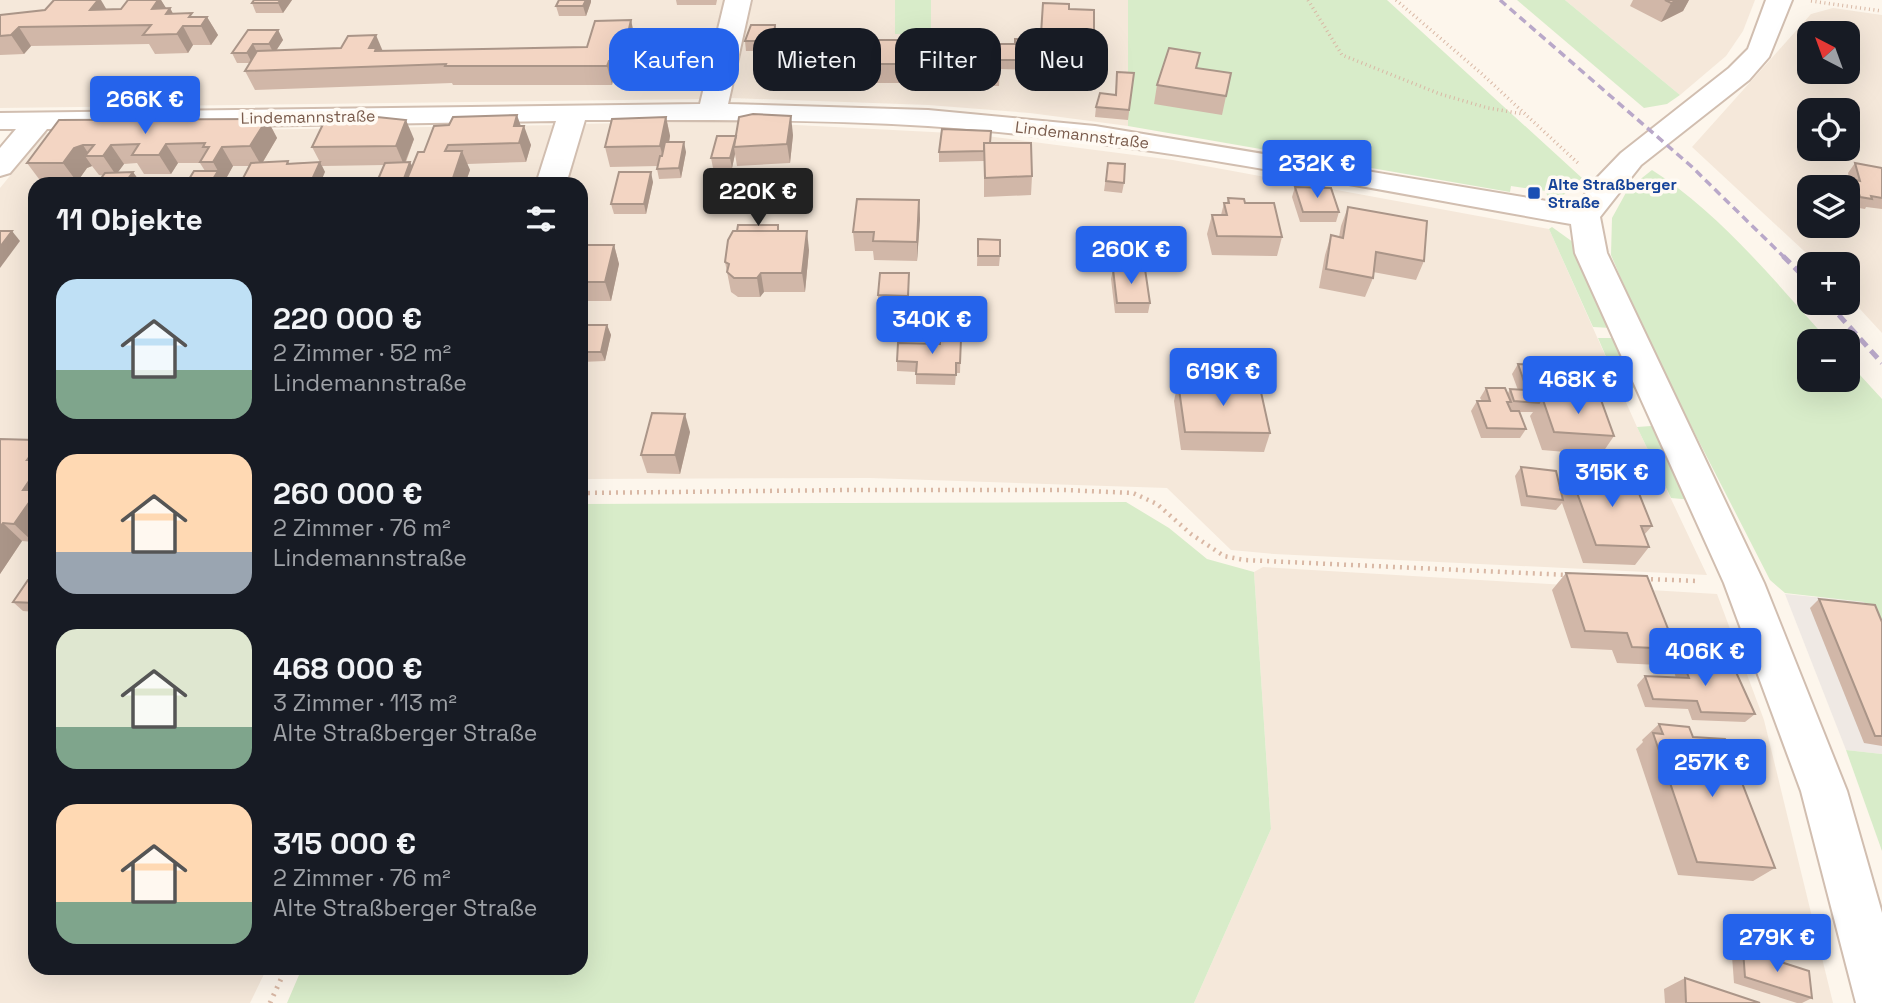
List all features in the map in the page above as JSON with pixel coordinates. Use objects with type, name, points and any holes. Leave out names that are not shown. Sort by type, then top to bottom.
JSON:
[{"type":"street","points":[[712,112],[738,0]]},
{"type":"street","points":[[1779,0],[1760,51],[1739,74],[1631,159],[1595,203],[1591,253],[1744,583],[1824,791],[1882,1003]]},
{"type":"street","points":[[553,177],[573,112]]},
{"type":"street","name":"Lindemannstraße","points":[[0,121],[573,112],[712,112],[928,118],[1095,135],[1595,203]]},
{"type":"street","points":[[0,167],[39,120]]},
{"type":"path","points":[[1308,0],[1342,55],[1440,94],[1488,108],[1524,114]]},
{"type":"path","points":[[1396,0],[1524,114],[1595,203]]},
{"type":"path","points":[[1804,0],[1882,11]]},
{"type":"path","points":[[588,493],[916,490],[1133,493],[1157,504],[1191,534],[1224,556],[1244,560],[1577,576]]},
{"type":"path","points":[[1633,578],[1744,583]]},
{"type":"path","points":[[270,1003],[283,975]]},
{"type":"shaded area","points":[[0,0],[728,0],[720,28],[609,28],[609,91],[703,91],[701,99],[0,108]]},
{"type":"shaded area","points":[[753,0],[895,0],[895,91],[1001,91],[1001,28],[931,28],[931,0],[1128,0],[1128,126],[1030,113],[928,105],[731,98],[733,91],[739,91],[739,62]]},
{"type":"shaded area","points":[[1565,0],[1755,0],[1743,31],[1726,56],[1680,95]]},
{"type":"shaded area","points":[[1833,8],[1882,15],[1882,333],[1860,309],[1860,252],[1805,252],[1692,147],[1797,30],[1797,84],[1860,84],[1860,21],[1805,21],[1811,14]]},
{"type":"shaded area","points":[[718,121],[971,134],[1173,160],[1549,229],[1637,427],[1707,575],[1231,550],[1167,488],[870,478],[588,479],[588,177],[562,177],[578,124]]},
{"type":"shaded area","points":[[564,125],[547,177],[28,177],[28,975],[264,975],[250,1003],[0,1003],[0,188],[45,133]]},
{"type":"shaded area","points":[[1263,567],[1717,594],[1764,720],[1833,1003],[1194,1003],[1271,829],[1254,572]]},
{"type":"shaded area","points":[[1785,594],[1864,602],[1882,642],[1882,754],[1846,750]]},
{"type":"green space","points":[[895,0],[931,0],[931,28],[895,28]]},
{"type":"green space","points":[[1128,0],[1387,0],[1582,178],[1558,200],[1548,199],[1546,191],[1511,186],[1510,192],[1128,126]]},
{"type":"green space","points":[[1517,0],[1565,0],[1680,95],[1667,104],[1644,108]]},
{"type":"green space","points":[[1652,170],[1677,188],[1724,228],[1767,273],[1797,306],[1797,315],[1805,315],[1818,329],[1797,329],[1797,392],[1860,392],[1860,375],[1882,399],[1882,642],[1864,602],[1785,593],[1770,580],[1650,346],[1611,255],[1612,218],[1628,189]]},
{"type":"green space","points":[[1552,227],[1577,245],[1611,328],[1593,327],[1549,229]]},
{"type":"green space","points":[[1598,338],[1616,338],[1637,388],[1620,389]]},
{"type":"green space","points":[[1651,426],[1657,429],[1693,500],[1671,498],[1637,427]]},
{"type":"green space","points":[[1126,502],[1169,528],[1207,559],[1254,572],[1271,829],[1194,1003],[287,1003],[299,975],[588,975],[588,504]]},
{"type":"green space","points":[[1846,750],[1882,754],[1882,851]]},
{"type":"building","points":[[54,0],[98,0],[90,10],[121,9],[128,0],[158,0],[152,9],[170,8],[166,14],[192,13],[189,17],[207,17],[201,26],[183,26],[177,34],[143,35],[151,25],[19,27],[11,35],[0,36],[0,15],[45,10]]},
{"type":"building","points":[[254,0],[281,0],[278,3],[252,3]]},
{"type":"building","points":[[559,0],[586,0],[583,6],[556,6]]},
{"type":"building","points":[[1043,3],[1069,4],[1069,9],[1094,10],[1094,28],[1041,28]]},
{"type":"building","points":[[631,20],[629,28],[609,28],[607,66],[445,66],[446,64],[245,71],[257,51],[341,48],[348,36],[376,35],[369,48],[376,48],[375,51],[587,47],[595,21]]},
{"type":"building","points":[[751,25],[775,25],[775,28],[753,28],[753,41],[745,41]]},
{"type":"building","points":[[248,30],[278,30],[269,44],[253,44],[247,53],[232,53]]},
{"type":"building","points":[[881,40],[895,40],[895,64],[881,64]]},
{"type":"building","points":[[1001,44],[1015,44],[1015,60],[1001,60]]},
{"type":"building","points":[[1169,48],[1200,53],[1196,68],[1231,73],[1226,96],[1157,85]]},
{"type":"building","points":[[1117,72],[1134,73],[1129,110],[1096,107],[1100,93],[1116,95]]},
{"type":"building","points":[[753,114],[791,116],[787,144],[734,147],[739,117]]},
{"type":"building","points":[[517,115],[514,126],[524,126],[519,143],[448,145],[445,151],[462,151],[453,177],[408,177],[418,152],[424,152],[434,126],[449,125],[453,117]]},
{"type":"building","points":[[377,117],[406,120],[396,146],[312,147],[325,120]]},
{"type":"building","points":[[666,117],[660,146],[605,147],[612,119]]},
{"type":"building","points":[[267,119],[250,146],[222,147],[213,162],[200,162],[209,147],[203,147],[205,143],[166,144],[159,155],[132,155],[139,144],[111,145],[103,156],[85,156],[94,145],[83,145],[74,148],[63,163],[27,163],[59,120]]},
{"type":"building","points":[[942,129],[991,131],[990,143],[984,143],[984,151],[939,152]]},
{"type":"building","points":[[717,136],[736,136],[730,158],[711,158]]},
{"type":"building","points":[[665,142],[684,142],[679,168],[657,169]]},
{"type":"building","points":[[984,143],[1031,143],[1032,176],[985,178]]},
{"type":"building","points":[[320,162],[313,177],[244,177],[251,163]]},
{"type":"building","points":[[410,162],[405,177],[379,177],[385,163]]},
{"type":"building","points":[[1108,163],[1125,164],[1124,183],[1106,181]]},
{"type":"building","points":[[1855,163],[1882,168],[1882,198],[1860,197]]},
{"type":"building","points":[[194,171],[218,171],[214,177],[190,177]]},
{"type":"building","points":[[133,172],[129,177],[102,177],[105,173]]},
{"type":"building","points":[[619,172],[651,172],[644,204],[611,204]]},
{"type":"building","points":[[1295,187],[1331,188],[1339,212],[1303,212]]},
{"type":"building","points":[[1228,198],[1244,199],[1245,203],[1274,203],[1282,237],[1217,236],[1212,215],[1227,215],[1224,203],[1229,203]]},
{"type":"building","points":[[857,199],[919,200],[917,242],[873,241],[874,232],[853,232]]},
{"type":"building","points":[[1348,207],[1427,221],[1424,261],[1376,252],[1373,278],[1326,269],[1331,235],[1343,238]]},
{"type":"building","points":[[738,225],[778,225],[778,231],[737,231]]},
{"type":"building","points":[[0,231],[12,231],[0,247]]},
{"type":"building","points":[[733,231],[807,231],[802,273],[761,273],[757,278],[734,278],[727,272],[729,264],[725,262],[728,240]]},
{"type":"building","points":[[978,239],[1000,240],[1000,256],[978,256]]},
{"type":"building","points":[[588,245],[614,245],[605,282],[588,282]]},
{"type":"building","points":[[1113,269],[1145,269],[1150,303],[1117,303]]},
{"type":"building","points":[[880,273],[909,273],[908,296],[878,295]]},
{"type":"building","points":[[588,325],[607,325],[601,352],[588,352]]},
{"type":"building","points":[[940,339],[961,339],[960,363],[956,363],[956,375],[916,374],[917,362],[897,361],[898,343],[940,344]]},
{"type":"building","points":[[1518,364],[1552,366],[1564,398],[1542,397],[1539,403],[1514,401],[1510,389],[1527,390]]},
{"type":"building","points":[[1178,382],[1259,383],[1270,433],[1185,432]]},
{"type":"building","points":[[1486,388],[1505,388],[1511,402],[1507,402],[1511,411],[1519,411],[1526,429],[1487,428],[1477,401],[1490,401]]},
{"type":"building","points":[[1542,397],[1601,400],[1614,436],[1554,432]]},
{"type":"building","points":[[652,413],[685,414],[675,455],[641,455]]},
{"type":"building","points":[[0,439],[28,440],[28,482],[23,490],[28,490],[28,504],[14,524],[3,523],[0,527]]},
{"type":"building","points":[[1521,467],[1556,471],[1563,500],[1527,496]]},
{"type":"building","points":[[1577,472],[1611,473],[1619,481],[1634,481],[1652,526],[1641,526],[1649,547],[1596,545],[1572,479]]},
{"type":"building","points":[[1566,573],[1647,576],[1676,649],[1632,647],[1627,633],[1585,631]]},
{"type":"building","points":[[28,580],[28,603],[13,602]]},
{"type":"building","points":[[1819,599],[1875,605],[1882,622],[1882,736],[1875,736]]},
{"type":"building","points":[[1682,660],[1731,661],[1755,714],[1701,712],[1697,701],[1653,699],[1645,676],[1689,678]]},
{"type":"building","points":[[1659,724],[1689,727],[1693,737],[1725,739],[1775,868],[1697,862],[1653,733],[1663,734]]},
{"type":"building","points":[[1743,950],[1809,971],[1812,998],[1745,977]]},
{"type":"building","points":[[1685,978],[1760,1003],[1686,1003]]},
{"type":"railway","points":[[1500,0],[1691,166],[1785,258]]},
{"type":"railway","points":[[1785,258],[1797,270]]},
{"type":"railway","points":[[1839,315],[1882,363]]},
{"type":"place","name":"Alte Straßberger Straße","points":[[1534,193]]}]
